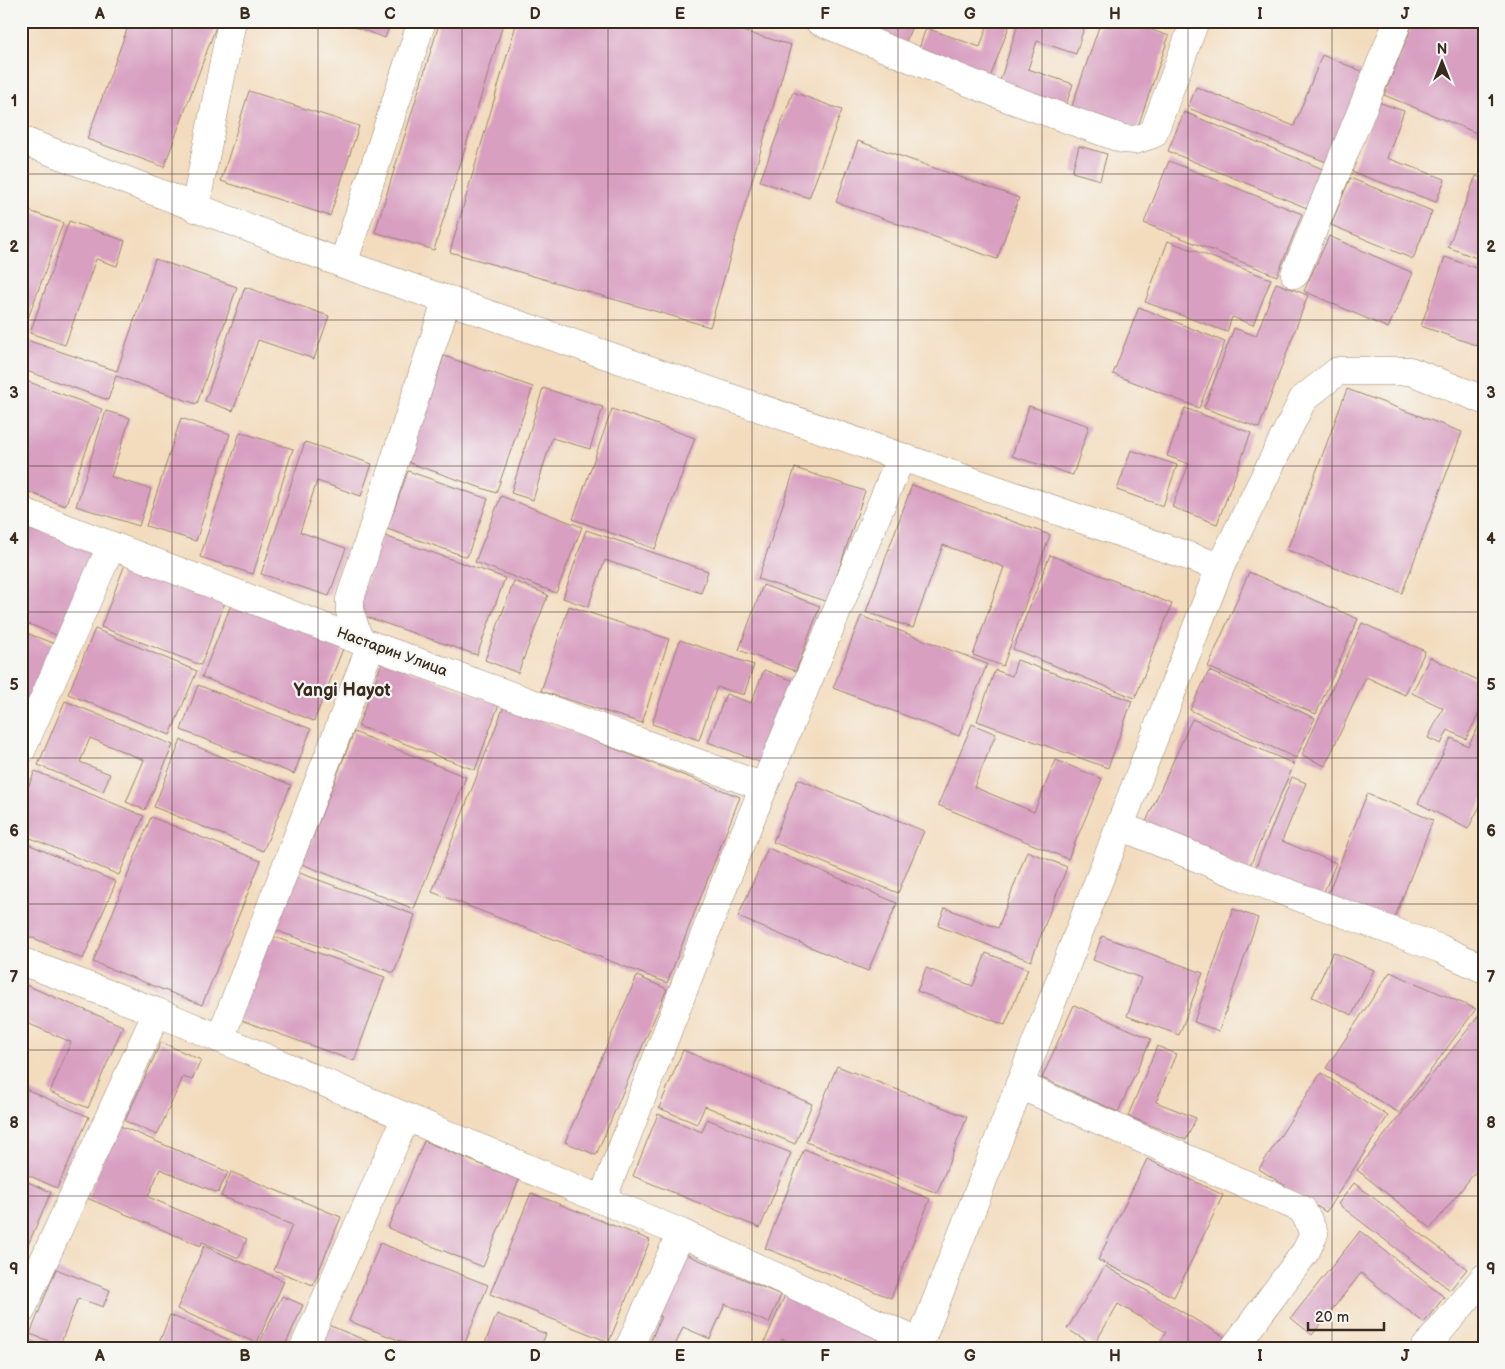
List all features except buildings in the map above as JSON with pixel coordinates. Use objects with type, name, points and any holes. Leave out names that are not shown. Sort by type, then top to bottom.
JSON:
[{"type":"street","points":[[195,208],[232,21]]},
{"type":"street","points":[[343,264],[422,21]]},
{"type":"street","points":[[819,21],[1008,98],[1123,139],[1135,140],[1152,134],[1195,21]]},
{"type":"street","points":[[1295,274],[1398,21]]},
{"type":"street","points":[[21,140],[343,264],[1220,567]]},
{"type":"street","points":[[220,1039],[365,643],[350,612],[350,599],[447,300]]},
{"type":"street","points":[[21,961],[157,1012],[681,1233],[919,1345],[1220,567],[1303,399],[1338,371],[1410,371],[1484,400]]},
{"type":"street","points":[[602,1200],[736,854],[901,457]]},
{"type":"street","name":"Настарин Улица","points":[[21,511],[365,643],[764,788]]},
{"type":"street","points":[[21,751],[111,546]]},
{"type":"street","points":[[1120,826],[1247,878],[1441,949],[1484,968]]},
{"type":"street","points":[[21,1311],[157,1012]]},
{"type":"street","points":[[1019,1085],[1302,1209],[1314,1234],[1306,1251],[1234,1348]]},
{"type":"street","points":[[304,1348],[406,1117]]},
{"type":"street","points":[[629,1348],[681,1233]]},
{"type":"street","points":[[1426,1348],[1484,1278]]},
{"type":"district","name":"Yangi Hayot","points":[[342,690]]}]
